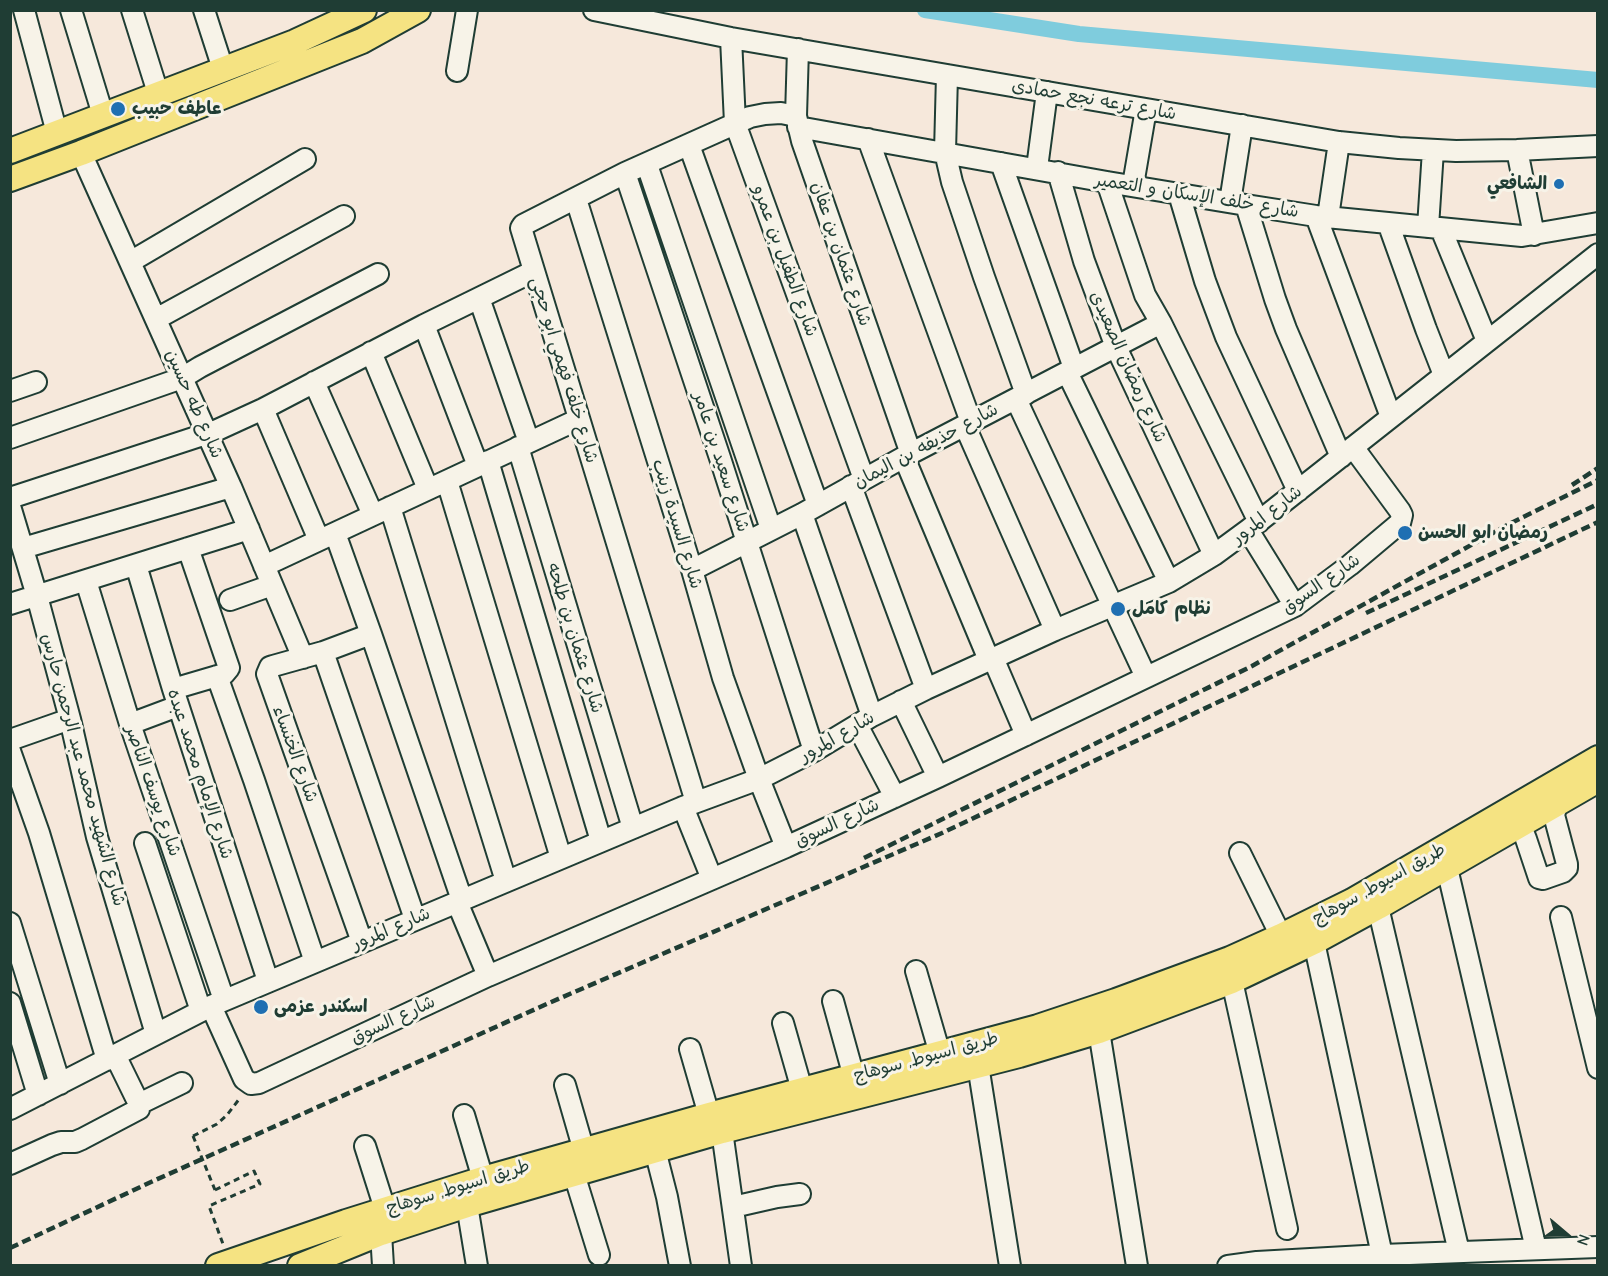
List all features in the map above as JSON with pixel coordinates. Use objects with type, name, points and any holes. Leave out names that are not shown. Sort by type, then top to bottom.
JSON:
[{"type":"main road","points":[[10,151],[295,42],[364,10]]},
{"type":"main road","points":[[10,179],[362,41],[418,10]]},
{"type":"main road","name":"طريق اسيوط, سوهاج","points":[[1169,993],[1232,981],[1314,942],[1378,907],[1447,868],[1598,758]]},
{"type":"main road","name":"طريق اسيوط, سوهاج","points":[[224,1263],[383,1221],[467,1205],[655,1150],[716,1123],[802,1090],[1038,1027],[1120,1011],[1169,993],[1230,959],[1335,910],[1387,881],[1511,820],[1560,802],[1598,780]]},
{"type":"main road","name":"طريق اسيوط, سوهاج","points":[[300,1266],[383,1221],[483,1179],[584,1151],[978,1065],[1039,1049],[1099,1031],[1120,1011]]},
{"type":"street","points":[[24,10],[57,133]]},
{"type":"street","points":[[71,10],[104,115]]},
{"type":"street","points":[[132,10],[158,93]]},
{"type":"street","points":[[204,10],[223,69]]},
{"type":"street","points":[[457,71],[467,10]]},
{"type":"street","name":"شارع ترعه نجع حمادى","points":[[594,10],[732,38],[1339,142],[1433,150],[1517,150],[1598,146]]},
{"type":"street","name":"شارع الطفيل بن عمرو","points":[[732,38],[735,123],[926,689]]},
{"type":"street","name":"شارع عثمان بن عفان","points":[[798,49],[797,121],[802,141],[907,456],[991,659],[1026,735]]},
{"type":"street","points":[[947,75],[945,152],[962,213],[1021,396],[1146,677]]},
{"type":"street","points":[[1037,168],[1047,92]]},
{"type":"street","points":[[1133,185],[1146,109]]},
{"type":"street","name":"شارع خلف فهمي ابو حجى","points":[[712,879],[521,227],[625,173],[750,117],[781,113],[797,121]]},
{"type":"street","name":"شارع خلف الإسكان و التعمير","points":[[797,121],[868,139],[1107,182],[1322,216],[1522,236],[1598,223]]},
{"type":"street","points":[[1242,125],[1238,204],[1298,359],[1347,452]]},
{"type":"street","points":[[868,139],[968,424],[1055,630]]},
{"type":"street","points":[[1339,142],[1322,216],[1391,417]]},
{"type":"street","points":[[689,145],[810,509],[864,721],[895,797]]},
{"type":"street","points":[[1433,150],[1434,228],[1487,341]]},
{"type":"street","points":[[1517,150],[1534,235]]},
{"type":"street","name":"شارع طه حسين","points":[[81,153],[231,487],[303,658]]},
{"type":"street","points":[[130,262],[305,159]]},
{"type":"street","points":[[1001,163],[1071,370],[1169,582]]},
{"type":"street","points":[[647,165],[771,529]]},
{"type":"street","name":"شارع رمضان الصعيدى","points":[[1058,172],[1084,261],[1116,347],[1214,555]]},
{"type":"street","name":"شارع سعيد بن عامر","points":[[625,173],[814,751]]},
{"type":"street","points":[[1107,182],[1145,295],[1161,323],[1254,526],[1294,606]]},
{"type":"street","points":[[1179,194],[1205,281],[1226,337],[1298,491]]},
{"type":"street","name":"شارع السيدة زينب","points":[[576,199],[692,570],[723,678],[786,847]]},
{"type":"street","points":[[156,319],[344,216]]},
{"type":"street","points":[[1388,223],[1444,375]]},
{"type":"street","name":"شارع المرور","points":[[10,1109],[212,1006],[601,841],[759,779],[814,751],[901,701],[1055,630],[1169,582],[1214,555],[1254,526],[1598,254]]},
{"type":"street","points":[[10,498],[207,434],[262,409],[534,271]]},
{"type":"street","points":[[10,438],[182,378],[378,274]]},
{"type":"street","name":"شارع عثمان بن طلحه","points":[[479,298],[633,828]]},
{"type":"street","name":"شارع حذيفه بن اليمان","points":[[692,570],[1161,323]]},
{"type":"street","points":[[424,325],[483,463],[601,841]]},
{"type":"street","points":[[371,352],[428,489]]},
{"type":"street","points":[[10,391],[36,382]]},
{"type":"street","points":[[314,382],[382,511],[506,881]]},
{"type":"street","points":[[262,409],[327,536],[371,634],[459,901],[488,976]]},
{"type":"street","points":[[264,566],[579,419]]},
{"type":"street","name":"شارع السوق","points":[[247,1082],[255,1085],[260,1083],[488,976],[786,847],[938,777],[1294,606],[1350,565],[1400,523],[1402,515],[1400,511],[1347,452]]},
{"type":"street","points":[[447,481],[561,858]]},
{"type":"street","points":[[23,548],[231,487]]},
{"type":"street","name":"شارع الشهيد محمد عبد الرحمن حارس","points":[[10,506],[70,719],[97,837],[156,1034]]},
{"type":"street","points":[[10,604],[249,529]]},
{"type":"street","points":[[130,724],[227,672],[229,665],[188,548]]},
{"type":"street","name":"شارع الإمام محمد عبده","points":[[136,565],[175,698],[268,981]]},
{"type":"street","name":"شارع يوسف الناصر","points":[[86,581],[212,1006]]},
{"type":"street","points":[[230,600],[272,585]]},
{"type":"street","name":"شارع الخنساء","points":[[362,942],[267,674],[270,667],[323,652],[371,634]]},
{"type":"street","points":[[323,652],[415,920]]},
{"type":"street","points":[[217,676],[315,962]]},
{"type":"street","points":[[901,701],[938,777]]},
{"type":"street","points":[[10,740],[70,719]]},
{"type":"street","points":[[10,751],[39,833],[111,1058],[140,1104]]},
{"type":"street","points":[[1511,820],[1524,834],[1539,878],[1543,879],[1563,872],[1567,864],[1554,815],[1560,802]]},
{"type":"street","points":[[146,843],[212,1006],[247,1082]]},
{"type":"street","points":[[1240,853],[1281,936]]},
{"type":"street","points":[[1447,868],[1536,1249]]},
{"type":"street","points":[[1378,907],[1459,1252]]},
{"type":"street","points":[[1561,917],[1598,1068]]},
{"type":"street","points":[[10,923],[60,1084]]},
{"type":"street","points":[[1314,942],[1375,1259]]},
{"type":"street","points":[[916,971],[940,1054]]},
{"type":"street","points":[[1232,981],[1287,1228]]},
{"type":"street","points":[[833,1001],[854,1077]]},
{"type":"street","points":[[10,1003],[38,1095]]},
{"type":"street","points":[[783,1023],[802,1090]]},
{"type":"street","points":[[1099,1031],[1137,1266]]},
{"type":"street","points":[[690,1049],[716,1123],[733,1207],[741,1266]]},
{"type":"street","points":[[978,1065],[1010,1266]]},
{"type":"street","points":[[10,1164],[52,1145],[82,1139],[137,1111],[140,1104],[182,1083]]},
{"type":"street","points":[[565,1085],[584,1151]]},
{"type":"street","points":[[464,1115],[483,1179]]},
{"type":"street","points":[[366,1146],[383,1221],[383,1266]]},
{"type":"street","points":[[655,1150],[667,1197],[680,1266]]},
{"type":"street","points":[[574,1174],[599,1255]]},
{"type":"street","points":[[733,1207],[800,1194]]},
{"type":"street","points":[[467,1205],[477,1266]]},
{"type":"street","points":[[1228,1266],[1257,1262],[1375,1259],[1459,1252],[1598,1247]]},
{"type":"path","points":[[224,1263],[209,1206],[260,1184],[254,1171],[215,1190],[193,1136],[217,1124],[227,1115],[242,1094],[247,1082]]},
{"type":"waterway","points":[[925,10],[1079,34],[1598,80]]},
{"type":"railway","points":[[1572,485],[1598,468]]},
{"type":"railway","points":[[864,858],[1252,666],[1511,523],[1598,480]]},
{"type":"railway","points":[[1366,613],[1598,504]]},
{"type":"railway","points":[[10,1248],[549,1003],[942,833],[1598,522]]},
{"type":"place","name":"عاطف حبيب","points":[[118,109]]},
{"type":"place","name":"الشافعي","points":[[1559,184]]},
{"type":"place","name":"رمضان ابو الحسن","points":[[1405,533]]},
{"type":"place","name":"نظام كامل","points":[[1118,609]]},
{"type":"place","name":"اسكندر عزمى","points":[[261,1007]]}]
